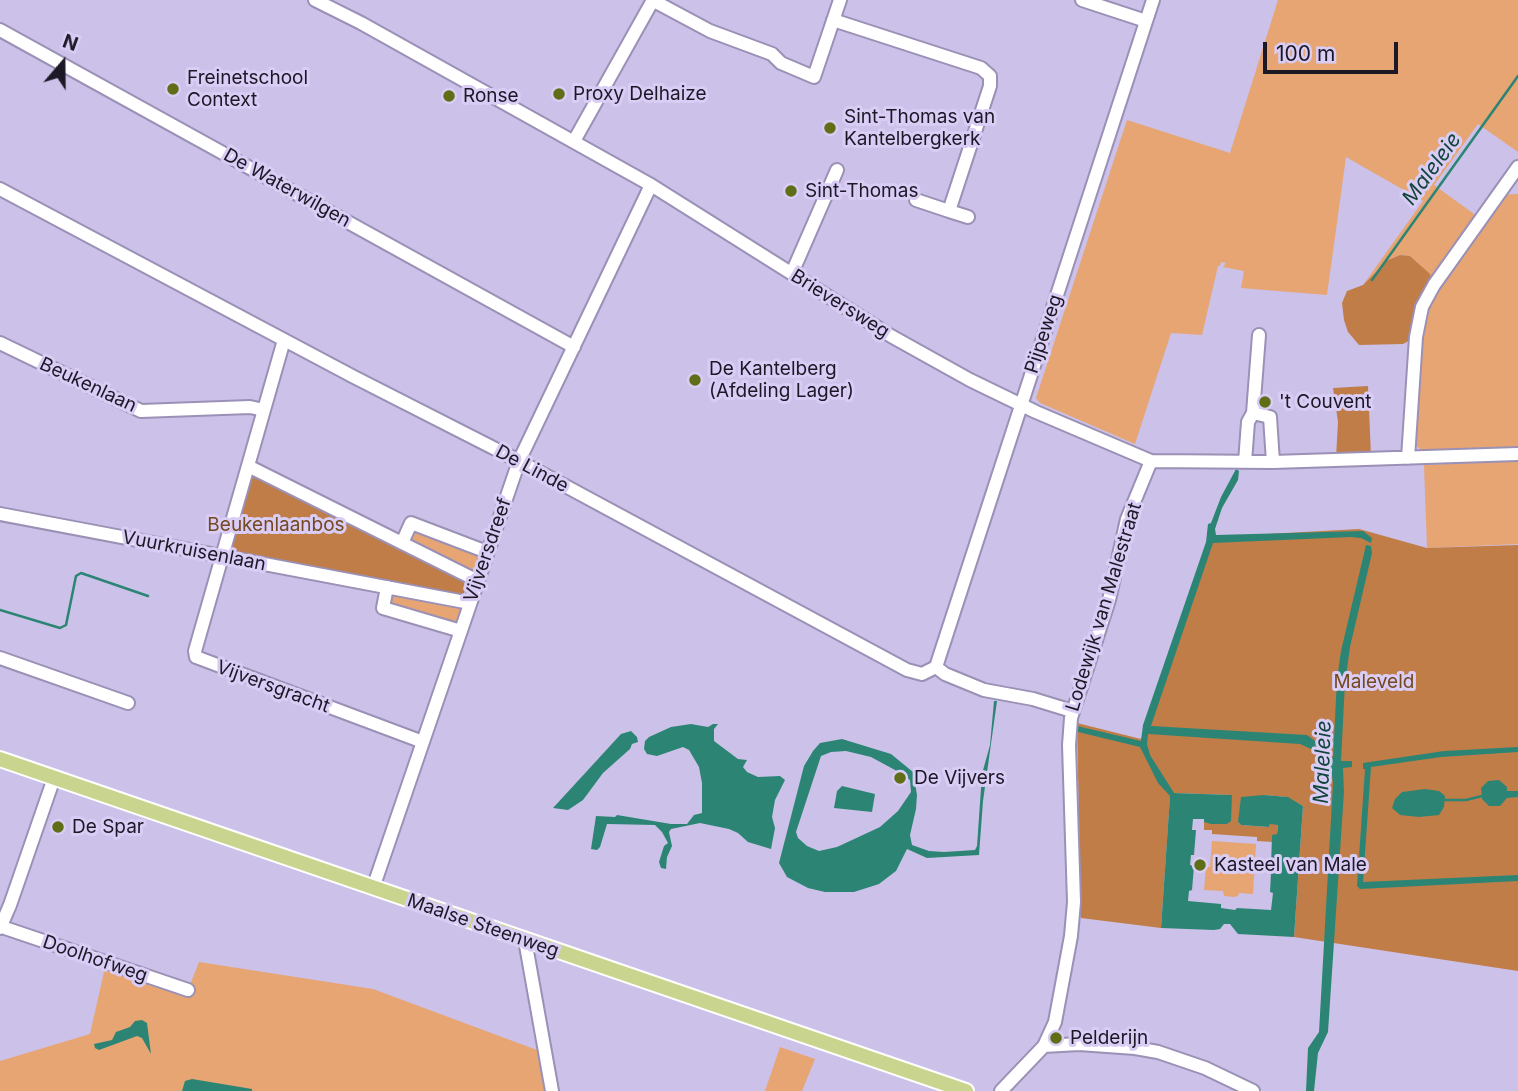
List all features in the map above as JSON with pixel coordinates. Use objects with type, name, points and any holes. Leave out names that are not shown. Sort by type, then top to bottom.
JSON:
[{"type":"main road","name":"Maalse Steenweg","points":[[0,759],[941,1087],[966,1091]]},
{"type":"street","name":"Brieversweg","points":[[315,0],[651,185],[891,336],[1020,405],[1151,461],[1273,462],[1408,458]]},
{"type":"street","points":[[574,141],[653,0],[710,31],[772,54],[781,63],[814,77],[840,0]]},
{"type":"street","points":[[1082,0],[1146,21]]},
{"type":"street","name":"Pijpeweg","points":[[936,667],[1153,0]]},
{"type":"street","points":[[833,20],[981,68],[990,76],[990,86],[949,211]]},
{"type":"street","name":"De Waterwilgen","points":[[0,30],[574,347]]},
{"type":"street","points":[[1518,167],[1434,285],[1422,307],[1416,337],[1408,458],[1518,454]]},
{"type":"street","points":[[792,273],[837,170]]},
{"type":"street","name":"Vijversdreef","points":[[373,888],[519,461],[651,185]]},
{"type":"street","name":"De Linde","points":[[0,189],[519,461],[907,670],[922,674],[936,667],[945,674],[984,690],[1033,699],[1072,711]]},
{"type":"street","points":[[916,200],[968,217]]},
{"type":"street","points":[[1245,462],[1248,422],[1254,413],[1259,335]]},
{"type":"street","name":"Vijversgracht","points":[[284,340],[195,651],[196,657],[423,742]]},
{"type":"street","name":"Beukenlaan","points":[[0,343],[141,411],[250,407],[264,410]]},
{"type":"street","points":[[1254,413],[1270,417],[1273,462]]},
{"type":"street","name":"Lodewijk van Malestraat","points":[[1044,1045],[1055,1022],[1073,914],[1069,745],[1072,711],[1110,600],[1127,519],[1151,461]]},
{"type":"street","points":[[248,466],[478,580]]},
{"type":"street","name":"Vuurkruisenlaan","points":[[0,514],[470,603]]},
{"type":"street","points":[[402,543],[411,523],[487,552]]},
{"type":"street","points":[[387,587],[383,608],[461,631]]},
{"type":"street","points":[[0,658],[128,703]]},
{"type":"street","points":[[1,928],[54,778]]},
{"type":"street","name":"Doolhofweg","points":[[1,928],[188,990]]},
{"type":"street","points":[[525,940],[552,1091]]},
{"type":"street","points":[[1002,1091],[1044,1045],[1079,1044],[1158,1052],[1205,1068],[1252,1091]]},
{"type":"shaded area","points":[[1278,0],[1518,0],[1518,152],[1478,124],[1434,185],[1481,219],[1499,195],[1518,194],[1518,450],[1426,453],[1412,443],[1420,265],[1410,256],[1400,255],[1388,260],[1363,285],[1423,201],[1346,157],[1327,295],[1241,288],[1244,271],[1223,267],[1226,263],[1221,262],[1202,335],[1171,333],[1135,444],[1040,403],[1036,398],[1127,120],[1230,153]]},
{"type":"shaded area","points":[[1518,461],[1518,544],[1427,548],[1424,465]]},
{"type":"shaded area","points":[[1236,469],[1239,471],[1238,480],[1222,508],[1215,529],[1216,535],[1363,531],[1372,538],[1371,543],[1351,537],[1213,543],[1151,726],[1307,735],[1329,751],[1333,758],[1341,651],[1366,545],[1371,546],[1372,553],[1350,647],[1345,683],[1341,761],[1352,761],[1352,767],[1343,768],[1344,792],[1328,1032],[1318,1053],[1314,1091],[1306,1091],[1308,1048],[1319,1032],[1333,783],[1331,768],[1321,757],[1322,754],[1300,744],[1148,734],[1150,755],[1174,793],[1232,795],[1231,821],[1227,824],[1211,824],[1204,822],[1204,819],[1193,819],[1192,830],[1196,830],[1194,855],[1191,855],[1190,865],[1194,866],[1188,901],[1221,904],[1221,908],[1235,910],[1271,910],[1271,873],[1274,873],[1275,868],[1271,867],[1272,835],[1277,834],[1278,825],[1241,825],[1238,822],[1241,797],[1288,797],[1303,806],[1294,937],[1238,934],[1230,924],[1224,924],[1220,929],[1214,930],[1161,928],[1170,796],[1158,783],[1140,747],[1074,731],[1077,726],[1141,741],[1143,725],[1206,542],[1208,524],[1211,523]]},
{"type":"shaded area","points":[[415,530],[478,553],[481,557],[478,571],[472,574],[411,543],[408,535]]},
{"type":"shaded area","points":[[390,593],[460,604],[464,609],[457,625],[390,607]]},
{"type":"shaded area","points":[[994,701],[997,701],[983,801],[979,855],[927,858],[907,849],[896,871],[879,884],[854,892],[825,892],[808,888],[787,877],[779,863],[804,766],[820,743],[842,739],[891,754],[913,772],[917,795],[910,835],[912,845],[929,851],[944,852],[975,850],[977,846],[982,774],[990,745]],"holes":[[[846,751],[871,757],[910,780],[911,792],[898,811],[880,827],[837,847],[819,851],[807,846],[798,838],[796,832],[821,756]]]},
{"type":"shaded area","points":[[691,724],[708,727],[718,724],[714,729],[714,741],[738,759],[747,760],[743,767],[747,772],[758,777],[780,776],[785,780],[775,800],[772,817],[775,828],[771,849],[748,842],[729,829],[700,823],[671,829],[669,832],[672,846],[666,869],[661,868],[659,862],[664,846],[668,843],[655,825],[607,824],[600,847],[597,850],[591,849],[596,816],[617,815],[687,824],[694,815],[702,813],[699,767],[689,750],[683,747],[657,756],[647,754],[644,749],[645,741],[649,737],[671,727]]},
{"type":"shaded area","points":[[631,731],[638,742],[632,744],[630,749],[603,773],[583,800],[568,810],[553,808],[621,734]]},
{"type":"shaded area","points":[[1518,747],[1518,752],[1441,757],[1371,767],[1363,882],[1518,875],[1518,881],[1360,889],[1357,886],[1365,769],[1363,763],[1444,751]]},
{"type":"shaded area","points":[[1499,780],[1507,787],[1507,791],[1518,791],[1518,797],[1507,798],[1500,806],[1489,806],[1482,799],[1481,788],[1488,781]]},
{"type":"shaded area","points":[[842,786],[875,794],[872,812],[834,808],[837,791]]},
{"type":"shaded area","points":[[1425,789],[1439,791],[1445,796],[1444,807],[1439,815],[1400,815],[1392,808],[1395,799],[1402,792]]},
{"type":"shaded area","points":[[1212,841],[1256,844],[1253,894],[1239,893],[1234,897],[1224,896],[1223,891],[1204,890],[1206,867],[1210,867]]},
{"type":"shaded area","points":[[199,962],[373,989],[545,1053],[552,1091],[0,1091],[0,1061],[90,1034],[106,963],[188,990]]},
{"type":"shaded area","points":[[142,1020],[147,1023],[151,1054],[142,1038],[137,1036],[99,1050],[95,1048],[94,1044],[112,1040],[116,1032]]},
{"type":"shaded area","points":[[780,1047],[815,1059],[802,1091],[765,1091]]},
{"type":"shaded area","points":[[192,1079],[252,1091],[182,1091],[185,1081]]},
{"type":"green space","points":[[1400,255],[1410,256],[1430,274],[1434,285],[1416,337],[1403,344],[1359,345],[1348,332],[1344,320],[1342,303],[1347,291],[1363,285],[1388,260]]},
{"type":"green space","points":[[1368,386],[1371,456],[1336,458],[1338,422],[1333,388]]},
{"type":"green space","name":"Beukenlaanbos","points":[[253,473],[468,582],[462,599],[228,552]]},
{"type":"green space","name":"Maleveld","points":[[1359,529],[1427,548],[1518,545],[1518,971],[1294,937],[1303,806],[1287,797],[1264,795],[1238,822],[1241,825],[1269,827],[1270,824],[1278,824],[1277,835],[1272,835],[1273,842],[1257,841],[1257,837],[1212,834],[1212,830],[1204,830],[1204,822],[1227,824],[1232,795],[1174,793],[1170,797],[1161,928],[1081,918],[1077,723],[1141,739],[1212,537]]},
{"type":"waterway","name":"Maleleie","points":[[1372,280],[1518,76]]},
{"type":"waterway","points":[[0,610],[60,628],[66,625],[76,576],[81,573],[148,596]]},
{"type":"waterway","points":[[1444,800],[1466,800],[1482,796]]},
{"type":"place","name":"Freinetschool Context","points":[[173,89]]},
{"type":"place","name":"Proxy Delhaize","points":[[559,94]]},
{"type":"place","name":"Ronse","points":[[449,96]]},
{"type":"place","name":"Sint-Thomas van Kantelbergkerk","points":[[830,128]]},
{"type":"place","name":"Sint-Thomas","points":[[791,191]]},
{"type":"place","name":"De Kantelberg (Afdeling Lager)","points":[[695,380]]},
{"type":"place","name":"'t Couvent","points":[[1265,402]]},
{"type":"place","name":"De Vijvers","points":[[900,778]]},
{"type":"place","name":"De Spar","points":[[58,827]]},
{"type":"place","name":"Kasteel van Male","points":[[1200,865]]},
{"type":"place","name":"Pelderijn","points":[[1056,1038]]}]
